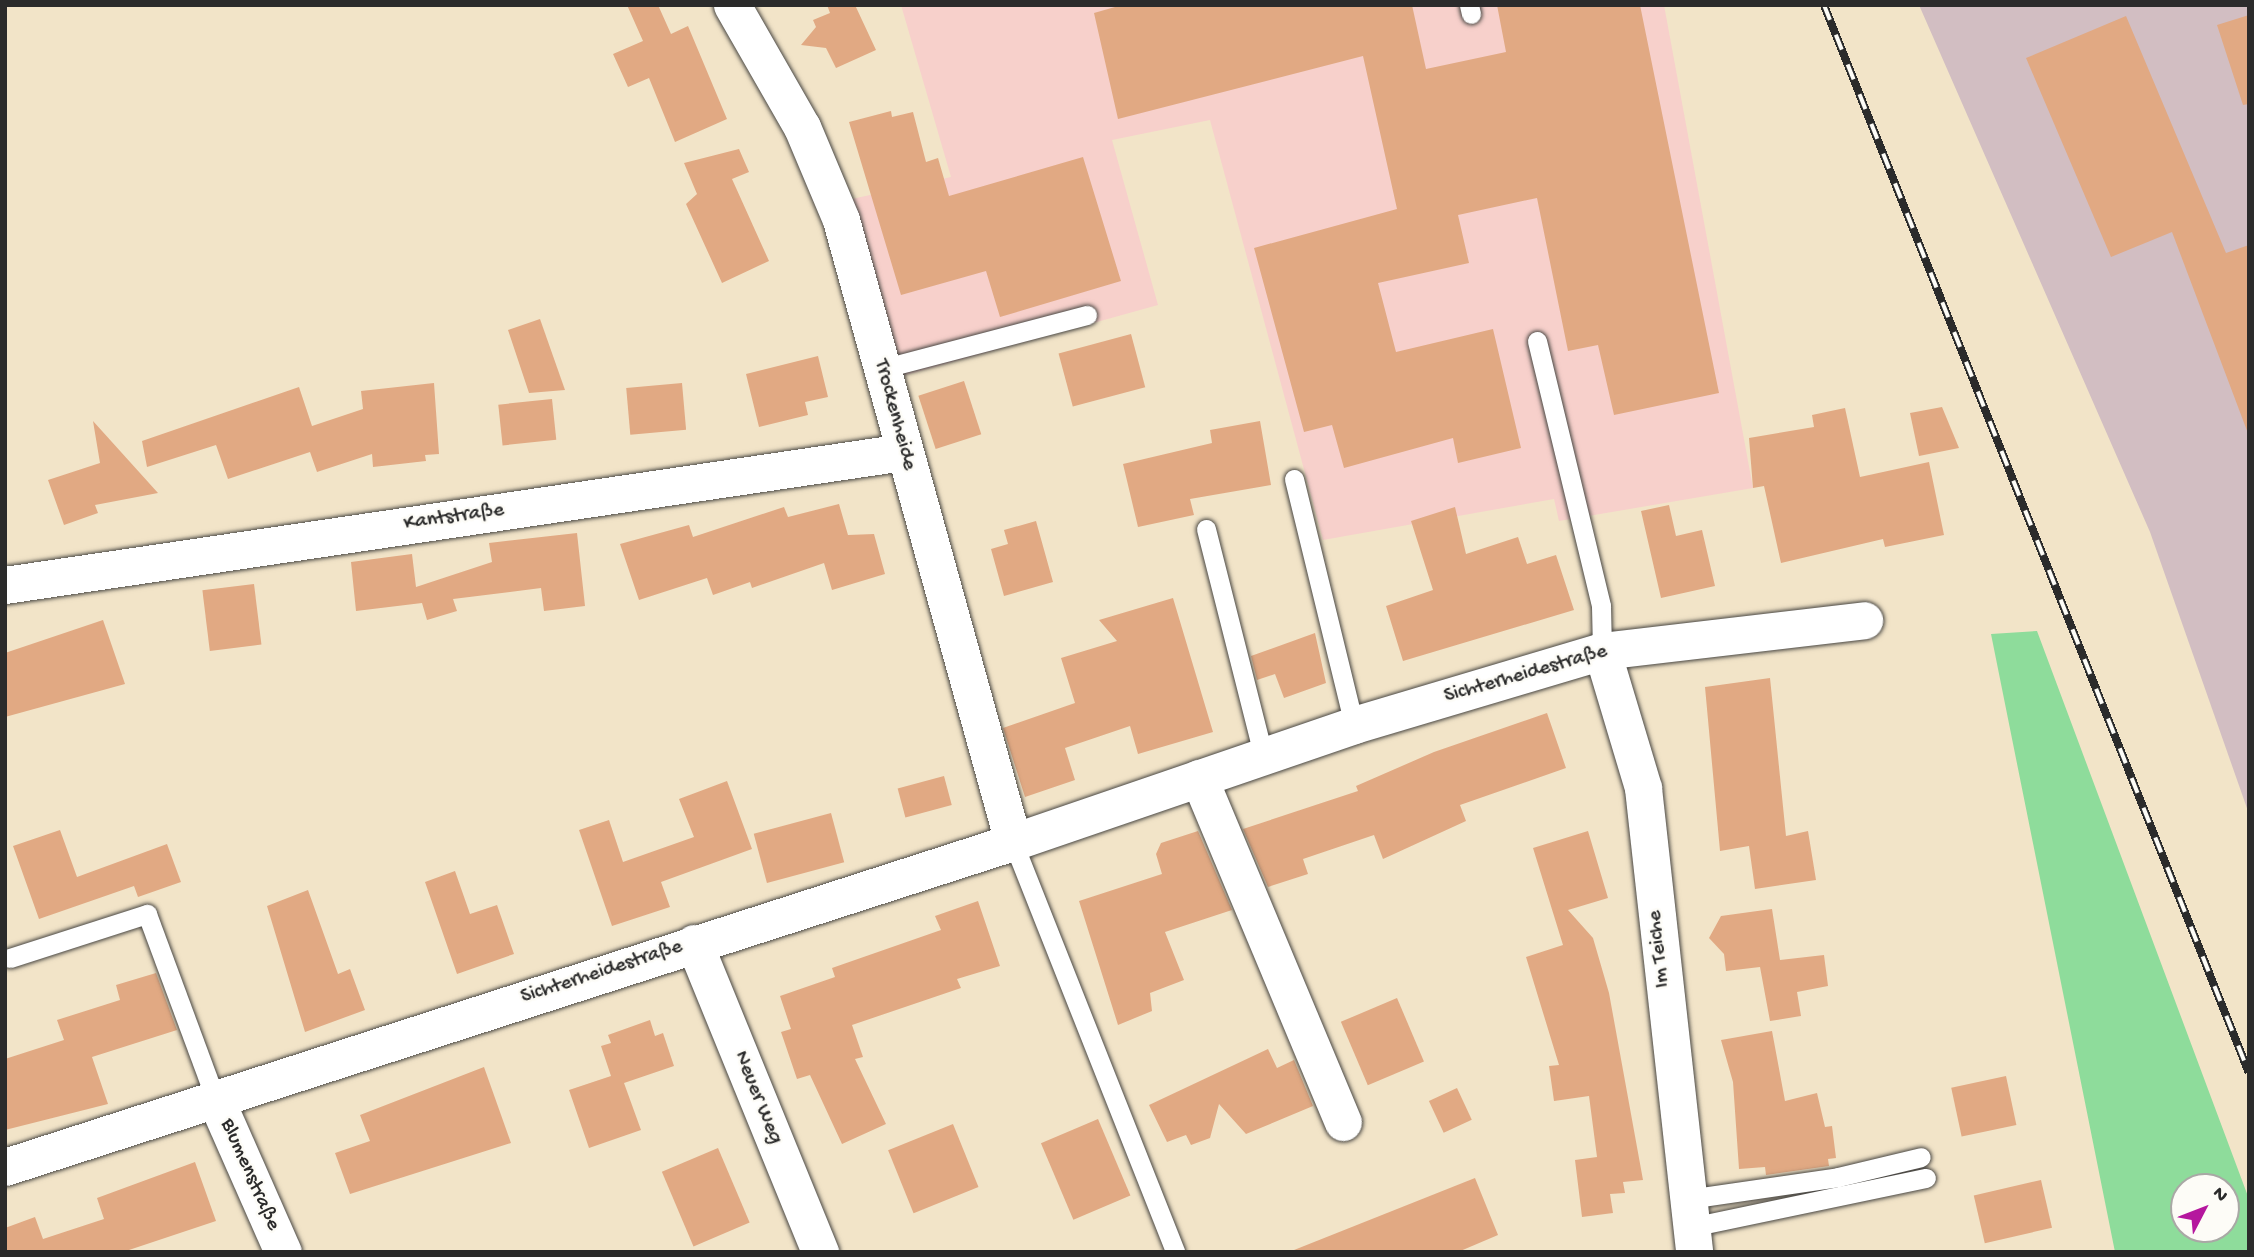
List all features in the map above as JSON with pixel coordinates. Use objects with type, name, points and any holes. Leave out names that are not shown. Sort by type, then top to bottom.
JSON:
[{"type":"street","name":"Trockenheide","points":[[732,5],[802,127],[841,220],[1013,842]]},
{"type":"street","name":"Kantstraße","points":[[5,585],[904,452]]},
{"type":"street","name":"Sichterheidestraße","points":[[5,1167],[1013,842],[1354,725],[1602,651],[1864,620]]},
{"type":"street","name":"Im Teiche","points":[[1602,651],[1643,789],[1691,1226]]},
{"type":"street","points":[[1199,778],[1343,1122]]},
{"type":"street","name":"Neuer Weg","points":[[694,943],[820,1252]]},
{"type":"street","name":"Blumenstraße","points":[[215,1098],[283,1252]]},
{"type":"lane","points":[[881,369],[1087,315]]},
{"type":"lane","points":[[1537,341],[1601,606],[1602,651]]},
{"type":"lane","points":[[1294,479],[1354,725]]},
{"type":"lane","points":[[1206,529],[1263,755]]},
{"type":"lane","points":[[1013,842],[1175,1252]]},
{"type":"lane","points":[[10,958],[147,914],[215,1098]]},
{"type":"lane","points":[[1691,1226],[1922,1157]]},
{"type":"lane","points":[[1691,1226],[1926,1178]]},
{"type":"shaded area","points":[[901,5],[1664,5],[1753,488],[1559,521],[1554,499],[1323,540],[1210,120],[1112,140],[1158,305],[902,376],[852,199],[951,177]]},
{"type":"shaded area","points":[[1919,5],[2249,5],[2249,814],[2150,532]]},
{"type":"green space","points":[[2037,631],[2239,1173],[2170,1173],[2170,1243],[2240,1243],[2240,1175],[2249,1199],[2249,1252],[2115,1252],[1991,634]]},
{"type":"building","points":[[627,5],[658,5],[671,34],[688,26],[727,119],[675,142],[649,78],[628,87],[613,54],[643,41]]},
{"type":"building","points":[[827,5],[855,5],[876,50],[836,68],[826,48],[801,45],[816,27],[813,20],[830,13]]},
{"type":"building","points":[[1122,5],[1412,5],[1426,69],[1506,52],[1497,5],[1640,5],[1719,393],[1614,415],[1598,345],[1568,351],[1537,198],[1458,215],[1469,263],[1378,283],[1396,352],[1493,329],[1521,448],[1458,463],[1453,438],[1344,468],[1332,425],[1304,432],[1254,248],[1397,209],[1363,56],[1118,119],[1094,13]]},
{"type":"building","points":[[2249,15],[2249,104],[2243,105],[2217,25]]},
{"type":"building","points":[[2126,16],[2226,253],[2249,245],[2249,436],[2172,232],[2111,257],[2026,58]]},
{"type":"building","points":[[891,111],[892,117],[913,112],[926,162],[938,158],[949,196],[1083,157],[1121,281],[1000,317],[986,271],[901,295],[849,122]]},
{"type":"building","points":[[739,149],[749,172],[732,179],[769,261],[722,283],[686,204],[697,194],[684,163]]},
{"type":"building","points":[[540,319],[565,390],[529,393],[508,330]]},
{"type":"building","points":[[1131,334],[1145,387],[1073,407],[1059,353]]},
{"type":"building","points":[[818,356],[828,397],[805,402],[808,415],[759,427],[746,374]]},
{"type":"building","points":[[964,381],[981,434],[936,449],[918,396]]},
{"type":"building","points":[[434,383],[439,454],[425,455],[426,461],[373,467],[372,454],[317,472],[310,452],[228,479],[216,445],[147,467],[142,441],[299,387],[312,426],[363,409],[361,391]]},
{"type":"building","points":[[682,383],[686,430],[630,435],[626,388]]},
{"type":"building","points":[[552,399],[556,440],[503,445],[498,405]]},
{"type":"building","points":[[1942,407],[1959,448],[1919,456],[1910,413]]},
{"type":"building","points":[[1845,408],[1860,477],[1929,462],[1944,535],[1885,547],[1883,539],[1781,563],[1764,486],[1753,488],[1749,438],[1814,427],[1812,415]]},
{"type":"building","points":[[93,421],[158,493],[95,505],[98,513],[64,525],[48,480],[100,463]]},
{"type":"building","points":[[1260,421],[1271,485],[1190,499],[1194,515],[1138,527],[1123,464],[1212,443],[1210,430]]},
{"type":"building","points":[[839,504],[848,535],[874,534],[885,574],[832,590],[824,563],[752,588],[750,582],[713,595],[707,578],[639,600],[620,544],[689,525],[693,537],[784,507],[788,517]]},
{"type":"building","points":[[1669,505],[1676,536],[1702,530],[1715,586],[1661,598],[1641,511]]},
{"type":"building","points":[[1455,507],[1466,554],[1518,537],[1527,564],[1556,555],[1574,610],[1403,661],[1386,606],[1433,590],[1411,521]]},
{"type":"building","points":[[1036,521],[1053,582],[1004,596],[991,549],[1008,544],[1004,530]]},
{"type":"building","points":[[577,533],[585,606],[544,611],[541,588],[453,599],[457,611],[427,620],[422,603],[356,611],[351,562],[412,554],[416,587],[492,562],[489,543]]},
{"type":"building","points":[[254,584],[261,645],[210,651],[202,590]]},
{"type":"building","points":[[1173,598],[1213,732],[1138,754],[1130,726],[1065,748],[1075,780],[1025,797],[1003,728],[1075,703],[1061,658],[1117,641],[1099,620]]},
{"type":"building","points":[[103,620],[125,684],[5,717],[5,653]]},
{"type":"building","points":[[1315,633],[1326,683],[1284,698],[1275,674],[1257,680],[1251,656]]},
{"type":"building","points":[[1770,678],[1786,836],[1808,831],[1816,880],[1755,889],[1749,846],[1720,851],[1705,687]]},
{"type":"building","points":[[1547,713],[1566,768],[1460,805],[1466,821],[1383,859],[1374,835],[1303,859],[1308,874],[1268,887],[1243,829],[1358,791],[1356,786],[1434,752]]},
{"type":"building","points":[[944,776],[952,805],[905,817],[898,788]]},
{"type":"building","points":[[727,781],[752,849],[661,882],[670,907],[612,926],[579,830],[609,820],[623,862],[694,837],[679,799]]},
{"type":"building","points":[[831,813],[844,862],[767,883],[754,834]]},
{"type":"building","points":[[60,830],[77,877],[167,844],[181,882],[138,897],[134,886],[39,919],[13,846]]},
{"type":"building","points":[[1198,831],[1232,910],[1165,932],[1184,980],[1150,993],[1152,1011],[1118,1025],[1079,901],[1162,874],[1156,854],[1161,843]]},
{"type":"building","points":[[1588,831],[1608,898],[1568,910],[1593,938],[1609,993],[1643,1180],[1623,1182],[1625,1193],[1610,1194],[1613,1213],[1582,1217],[1575,1160],[1597,1157],[1589,1096],[1554,1101],[1549,1066],[1559,1065],[1526,957],[1563,945],[1533,848]]},
{"type":"building","points":[[455,871],[470,914],[497,905],[514,954],[457,974],[425,882]]},
{"type":"building","points":[[308,890],[338,974],[350,969],[365,1010],[305,1032],[267,906]]},
{"type":"building","points":[[978,901],[1000,966],[957,979],[961,988],[852,1025],[863,1057],[855,1059],[886,1124],[842,1144],[810,1075],[797,1079],[781,1032],[791,1029],[780,996],[835,977],[832,968],[941,930],[935,916]]},
{"type":"building","points":[[1772,909],[1780,960],[1824,955],[1828,986],[1797,992],[1801,1016],[1770,1021],[1760,967],[1726,971],[1724,954],[1709,938],[1721,916]]},
{"type":"building","points":[[156,973],[177,1030],[92,1057],[108,1104],[5,1130],[5,1059],[64,1040],[57,1020],[120,1000],[116,985]]},
{"type":"building","points":[[1397,998],[1424,1062],[1368,1085],[1341,1022]]},
{"type":"building","points":[[650,1020],[655,1036],[663,1033],[674,1066],[624,1083],[641,1130],[589,1148],[569,1090],[611,1076],[601,1046],[611,1043],[608,1035]]},
{"type":"building","points":[[1772,1031],[1785,1101],[1817,1093],[1825,1127],[1832,1126],[1836,1158],[1828,1159],[1829,1166],[1766,1175],[1765,1167],[1739,1169],[1733,1082],[1721,1040]]},
{"type":"building","points":[[1268,1049],[1277,1068],[1294,1060],[1313,1106],[1246,1134],[1219,1104],[1210,1138],[1191,1145],[1186,1135],[1167,1142],[1149,1105]]},
{"type":"building","points":[[484,1067],[511,1143],[350,1194],[335,1153],[370,1141],[360,1115]]},
{"type":"building","points":[[2006,1076],[2016,1125],[1962,1137],[1951,1088]]},
{"type":"building","points":[[1457,1088],[1472,1120],[1444,1133],[1429,1101]]},
{"type":"building","points":[[1098,1119],[1130,1195],[1073,1220],[1041,1143]]},
{"type":"building","points":[[953,1124],[978,1187],[914,1213],[888,1150]]},
{"type":"building","points":[[718,1148],[750,1223],[693,1246],[662,1172]]},
{"type":"building","points":[[195,1162],[216,1221],[123,1252],[5,1252],[5,1228],[35,1217],[43,1239],[104,1219],[97,1198]]},
{"type":"building","points":[[1475,1178],[1498,1235],[1458,1252],[1289,1252]]},
{"type":"building","points":[[2041,1180],[2052,1228],[1985,1243],[1974,1196]]},
{"type":"railway","points":[[1824,5],[2249,1073]]}]
